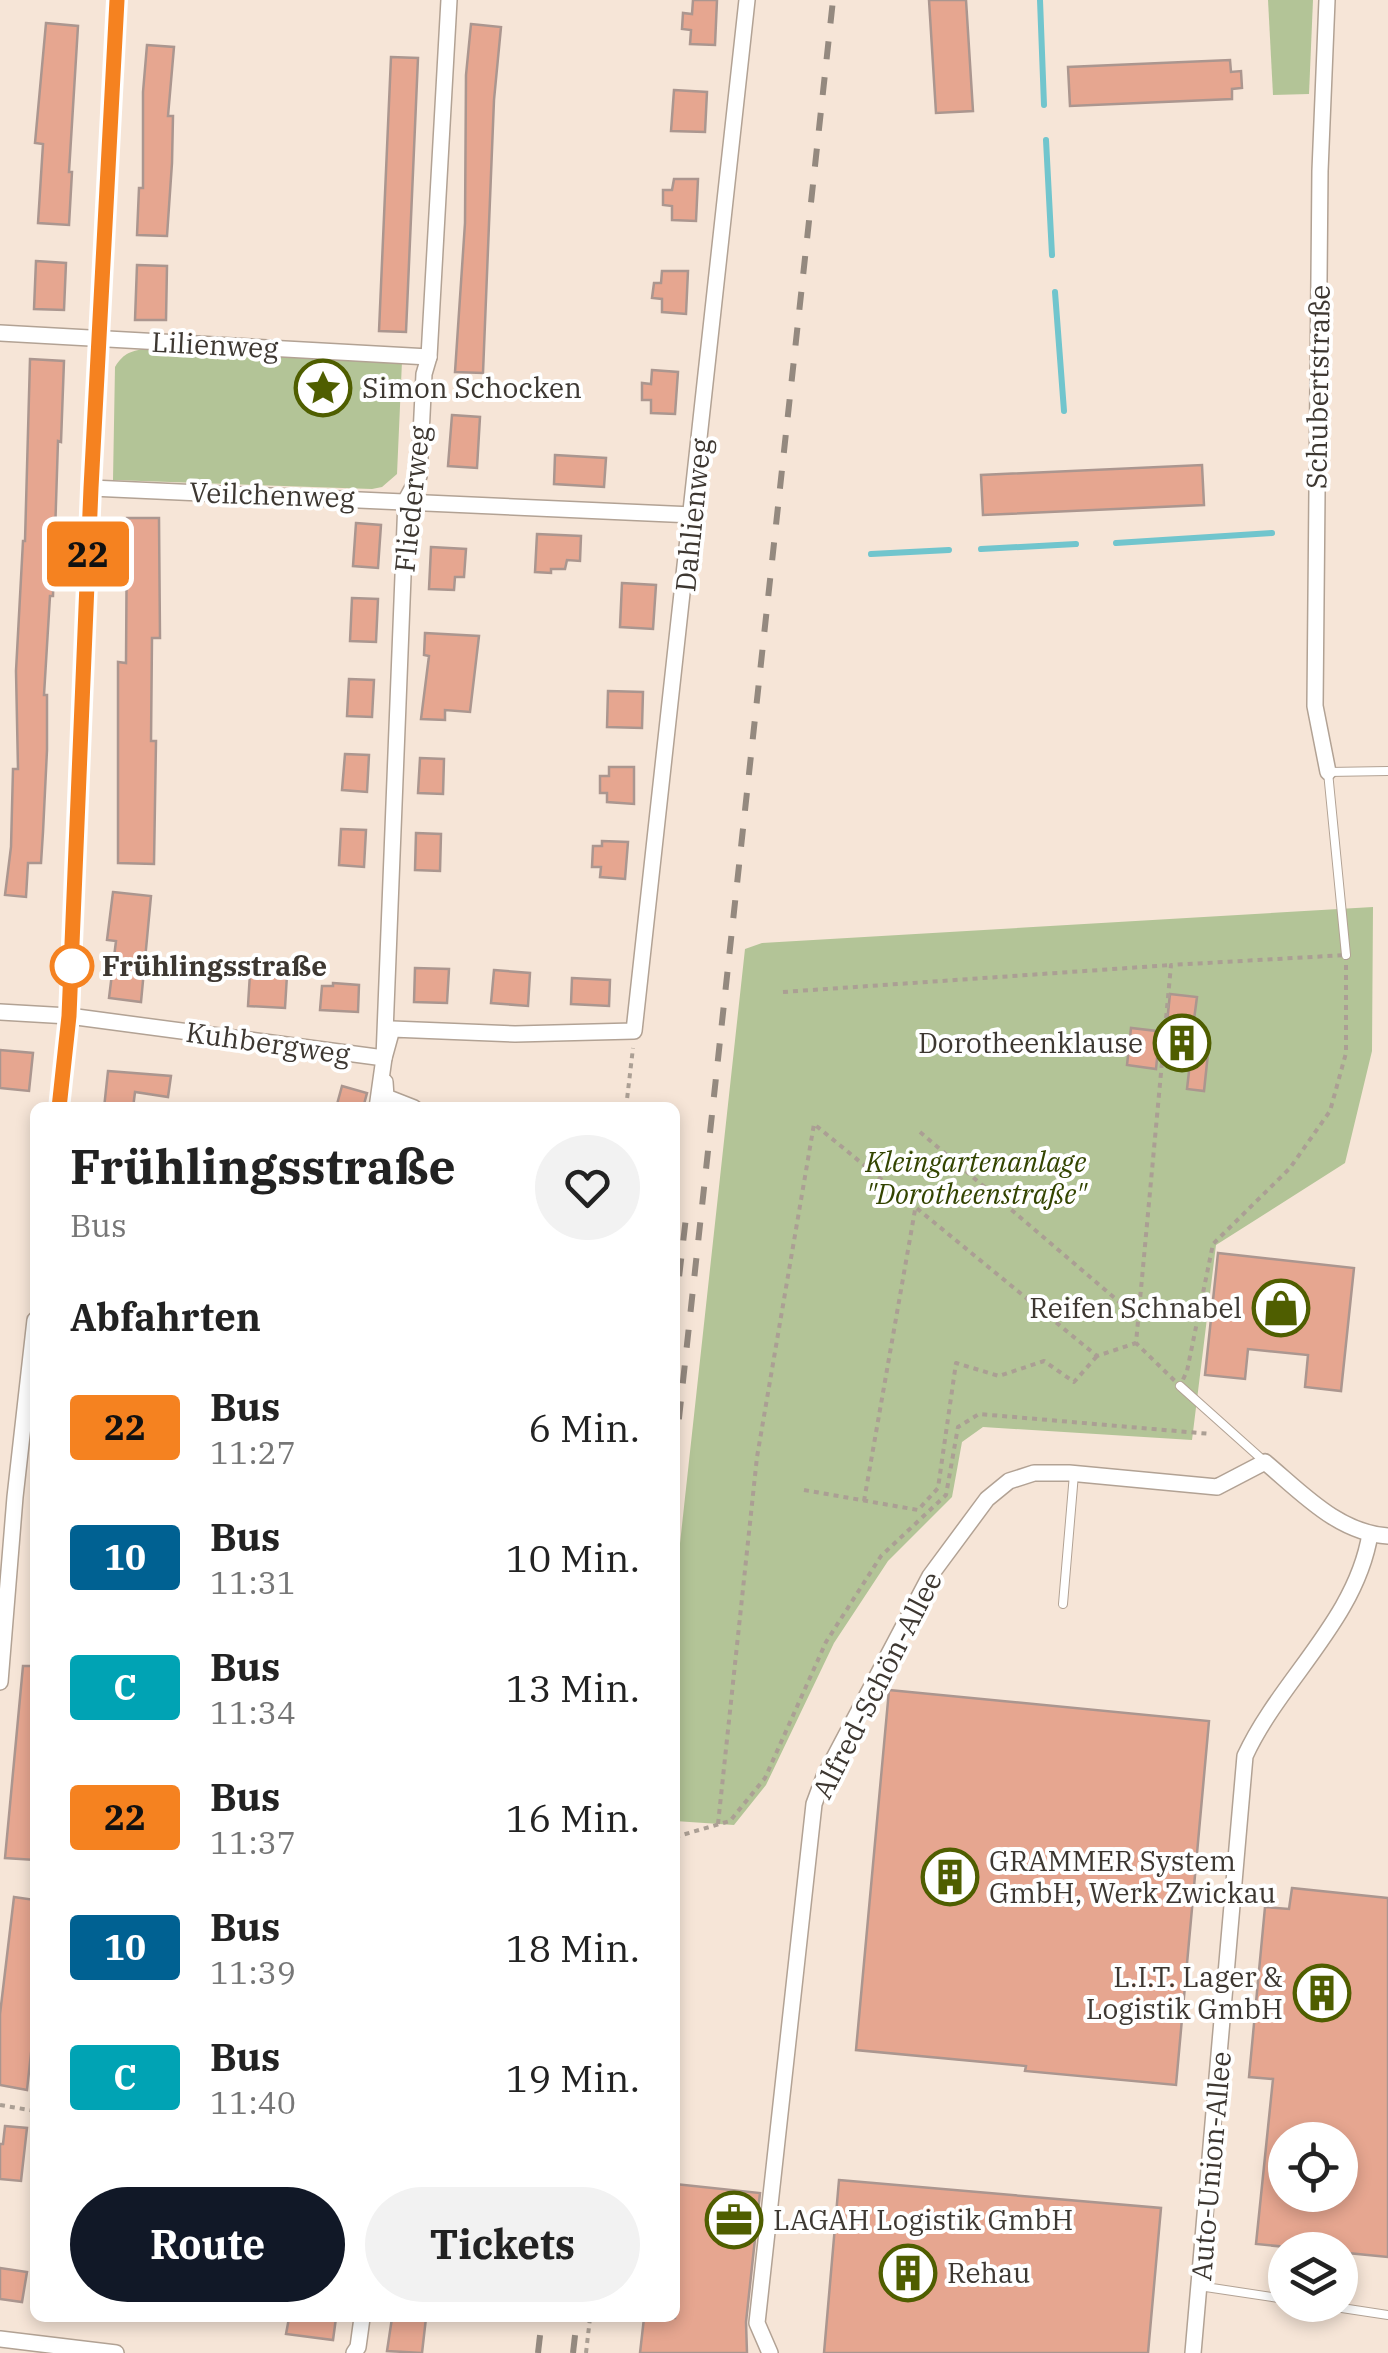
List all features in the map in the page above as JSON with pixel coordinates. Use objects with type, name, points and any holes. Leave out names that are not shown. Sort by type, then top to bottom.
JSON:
[{"type":"street","points":[[60,1102],[69,1016],[91,488],[118,0]]},
{"type":"street","name":"Fliederweg","points":[[384,1058],[406,500],[419,476],[424,374],[430,357],[449,0]]},
{"type":"street","name":"Dahlienweg","points":[[634,1030],[747,0]]},
{"type":"street","name":"Schubertstraße","points":[[1327,0],[1320,171],[1315,706],[1328,772]]},
{"type":"street","name":"Lilienweg","points":[[0,333],[430,357]]},
{"type":"street","name":"Veilchenweg","points":[[91,488],[693,515]]},
{"type":"street","name":"Kuhbergweg","points":[[0,1012],[69,1016],[384,1058],[392,1029],[516,1034],[634,1030]]},
{"type":"street","points":[[377,1102],[384,1058]]},
{"type":"street","points":[[384,1058],[386,1096],[400,1102]]},
{"type":"street","points":[[0,1682],[30,1364]]},
{"type":"street","points":[[1265,1462],[1340,1523],[1388,1536]]},
{"type":"street","name":"Alfred-Schön-Allee","points":[[770,2353],[757,2322],[814,1804],[824,1777],[930,1576],[987,1499],[1008,1481],[1034,1473],[1074,1474],[1217,1487],[1265,1462]]},
{"type":"street","points":[[15,1497],[30,1498]]},
{"type":"street","name":"Auto-Union-Allee","points":[[1193,2353],[1244,1756],[1257,1729],[1318,1646],[1349,1593],[1365,1558],[1370,1534]]},
{"type":"street","points":[[354,2353],[361,2322]]},
{"type":"street","points":[[0,2339],[116,2353]]},
{"type":"lane","points":[[1346,955],[1328,772],[1388,771]]},
{"type":"lane","points":[[1180,1386],[1265,1462]]},
{"type":"lane","points":[[1063,1604],[1074,1474]]},
{"type":"lane","points":[[1199,2286],[1268,2297]]},
{"type":"lane","points":[[1358,2310],[1388,2315]]},
{"type":"path","points":[[783,992],[1346,955],[1346,1053],[1330,1111],[1290,1168],[1213,1244],[1180,1386],[1136,1343]]},
{"type":"path","points":[[1136,1343],[1171,966]]},
{"type":"path","points":[[627,1102],[634,1030]]},
{"type":"path","points":[[718,1824],[756,1457],[814,1124],[1098,1356]]},
{"type":"path","points":[[920,1132],[1138,1318]]},
{"type":"path","points":[[864,1500],[916,1208]]},
{"type":"path","points":[[804,1490],[918,1510],[938,1488],[956,1364],[999,1376],[1044,1361],[1074,1382],[1098,1356],[1136,1343]]},
{"type":"path","points":[[0,2106],[30,2110]]},
{"type":"path","points":[[586,2353],[590,2322]]},
{"type":"green space","points":[[1268,0],[1313,0],[1309,94],[1273,95]]},
{"type":"green space","points":[[148,348],[402,361],[397,474],[382,487],[372,489],[113,480],[115,367],[129,353]]},
{"type":"green space","name":"Kleingartenanlage \"Dorotheenstraße\"","points":[[1373,907],[1372,1051],[1345,1163],[1216,1245],[1192,1440],[983,1427],[962,1442],[952,1497],[888,1561],[834,1643],[766,1785],[734,1825],[680,1821],[680,1543],[745,949],[762,943]]},
{"type":"building","points":[[693,0],[717,0],[715,45],[690,44],[691,30],[682,29],[683,13],[692,14]]},
{"type":"building","points":[[929,0],[966,0],[973,111],[936,113]]},
{"type":"building","points":[[46,23],[78,26],[69,225],[38,223],[43,144],[35,143]]},
{"type":"building","points":[[471,24],[501,27],[494,100],[483,373],[455,372],[465,223],[466,75]]},
{"type":"building","points":[[147,45],[174,47],[168,116],[173,116],[167,236],[137,235],[139,188],[143,188]]},
{"type":"building","points":[[391,57],[418,58],[406,332],[379,331]]},
{"type":"building","points":[[1230,60],[1231,72],[1241,71],[1242,88],[1232,89],[1232,99],[1070,106],[1068,67]]},
{"type":"building","points":[[674,90],[707,92],[705,132],[671,131]]},
{"type":"building","points":[[674,179],[698,179],[696,221],[672,220],[672,206],[663,205],[663,190],[672,190]]},
{"type":"building","points":[[36,261],[66,263],[64,310],[34,309]]},
{"type":"building","points":[[137,265],[167,266],[166,320],[135,320]]},
{"type":"building","points":[[662,271],[688,271],[686,314],[662,312],[662,299],[652,298],[654,283],[661,283]]},
{"type":"building","points":[[30,359],[64,361],[53,596],[44,695],[47,750],[41,863],[28,863],[26,897],[5,895],[13,769],[18,769],[16,671],[25,541]]},
{"type":"building","points":[[652,370],[678,372],[675,414],[651,413],[651,400],[642,400],[642,383],[651,384]]},
{"type":"building","points":[[452,415],[480,417],[477,468],[448,466]]},
{"type":"building","points":[[555,455],[606,458],[604,487],[554,484]]},
{"type":"building","points":[[1202,465],[1204,505],[983,515],[981,475]]},
{"type":"building","points":[[127,518],[159,518],[160,638],[152,638],[151,741],[156,741],[154,864],[118,863],[118,662],[126,663]]},
{"type":"building","points":[[356,523],[381,525],[378,568],[353,566]]},
{"type":"building","points":[[537,534],[581,536],[580,561],[567,560],[565,569],[551,569],[551,573],[535,572]]},
{"type":"building","points":[[431,547],[466,549],[464,577],[455,577],[454,590],[429,589]]},
{"type":"building","points":[[622,583],[656,585],[653,629],[620,627]]},
{"type":"building","points":[[352,598],[378,599],[376,642],[350,641]]},
{"type":"building","points":[[425,633],[479,636],[470,712],[445,710],[445,720],[421,719],[429,656],[424,655]]},
{"type":"building","points":[[349,679],[374,680],[372,717],[347,716]]},
{"type":"building","points":[[608,691],[643,692],[642,728],[607,727]]},
{"type":"building","points":[[345,754],[369,755],[367,792],[342,790]]},
{"type":"building","points":[[420,758],[444,759],[443,794],[418,793]]},
{"type":"building","points":[[609,767],[634,767],[634,804],[607,802],[607,793],[600,793],[600,776],[609,776]]},
{"type":"building","points":[[341,829],[366,830],[364,867],[339,865]]},
{"type":"building","points":[[416,833],[441,834],[440,871],[415,870]]},
{"type":"building","points":[[602,841],[628,842],[625,879],[600,877],[601,867],[592,867],[593,846],[602,846]]},
{"type":"building","points":[[113,892],[151,896],[141,1002],[109,998],[116,941],[107,940]]},
{"type":"building","points":[[415,968],[449,969],[447,1003],[414,1002]]},
{"type":"building","points":[[494,970],[530,973],[528,1006],[491,1003]]},
{"type":"building","points":[[250,973],[287,975],[285,1008],[248,1006]]},
{"type":"building","points":[[572,978],[610,980],[609,1006],[571,1004]]},
{"type":"building","points":[[359,985],[358,1012],[320,1010],[322,986]]},
{"type":"building","name":"Dorotheenklause","points":[[1170,994],[1197,997],[1191,1042],[1209,1044],[1204,1091],[1187,1089],[1190,1063],[1157,1059],[1156,1069],[1127,1065],[1131,1028],[1166,1032]]},
{"type":"building","points":[[0,1050],[33,1053],[29,1091],[0,1088]]},
{"type":"building","points":[[108,1071],[171,1076],[168,1097],[135,1092],[134,1102],[105,1102]]},
{"type":"building","points":[[342,1086],[367,1093],[365,1102],[338,1102]]},
{"type":"building","name":"Reifen Schnabel","points":[[1218,1253],[1354,1268],[1341,1391],[1305,1387],[1308,1355],[1248,1349],[1245,1379],[1205,1375]]},
{"type":"building","points":[[23,1666],[30,1666],[30,1860],[5,1858]]},
{"type":"building","points":[[889,1690],[1209,1721],[1176,2085],[856,2050]]},
{"type":"building","name":"L.I.T. Lager & Logistik GmbH","points":[[1292,1888],[1388,1898],[1388,2257],[1358,2254],[1358,2232],[1268,2232],[1268,2245],[1256,2244],[1268,2128],[1268,2212],[1358,2212],[1358,2122],[1269,2122],[1273,2079],[1249,2077],[1265,1907],[1289,1909]]},
{"type":"building","points":[[14,1897],[30,1899],[27,2090],[0,2085],[0,2014]]},
{"type":"building","points":[[5,2126],[27,2128],[21,2181],[0,2179],[0,2144]]},
{"type":"building","points":[[839,2180],[1161,2208],[1148,2353],[824,2353]]},
{"type":"building","points":[[680,2185],[760,2193],[746,2322],[747,2353],[640,2353],[644,2322],[680,2322]]},
{"type":"building","points":[[0,2268],[27,2272],[22,2302],[0,2299]]},
{"type":"building","points":[[288,2322],[335,2322],[333,2340],[286,2334]]},
{"type":"building","points":[[391,2322],[426,2322],[422,2353],[387,2351]]},
{"type":"waterway","points":[[1040,0],[1044,105]]},
{"type":"waterway","points":[[1046,140],[1052,255]]},
{"type":"waterway","points":[[1055,292],[1064,411]]},
{"type":"waterway","points":[[1116,543],[1272,533]]},
{"type":"waterway","points":[[981,549],[1076,544]]},
{"type":"waterway","points":[[871,554],[949,550]]},
{"type":"railway","points":[[680,1409],[833,0]]},
{"type":"railway","points":[[680,1269],[686,1217]]},
{"type":"railway","points":[[538,2353],[542,2322]]},
{"type":"railway","points":[[573,2353],[577,2322]]},
{"type":"bus line","name":"22","points":[[60,1102],[69,1016],[117,0]]},
{"type":"place","name":"Simon Schocken","points":[[323,388]]},
{"type":"place","name":"Frühlingsstraße","points":[[72,966]]},
{"type":"place","name":"Dorotheenklause","points":[[1182,1043]]},
{"type":"place","name":"Reifen Schnabel","points":[[1281,1308]]},
{"type":"place","name":"GRAMMER System GmbH, Werk Zwickau","points":[[950,1877]]},
{"type":"place","name":"L.I.T. Lager & Logistik GmbH","points":[[1322,1993]]},
{"type":"place","name":"LAGAH Logistik GmbH","points":[[734,2220]]},
{"type":"place","name":"Rehau","points":[[908,2273]]}]
